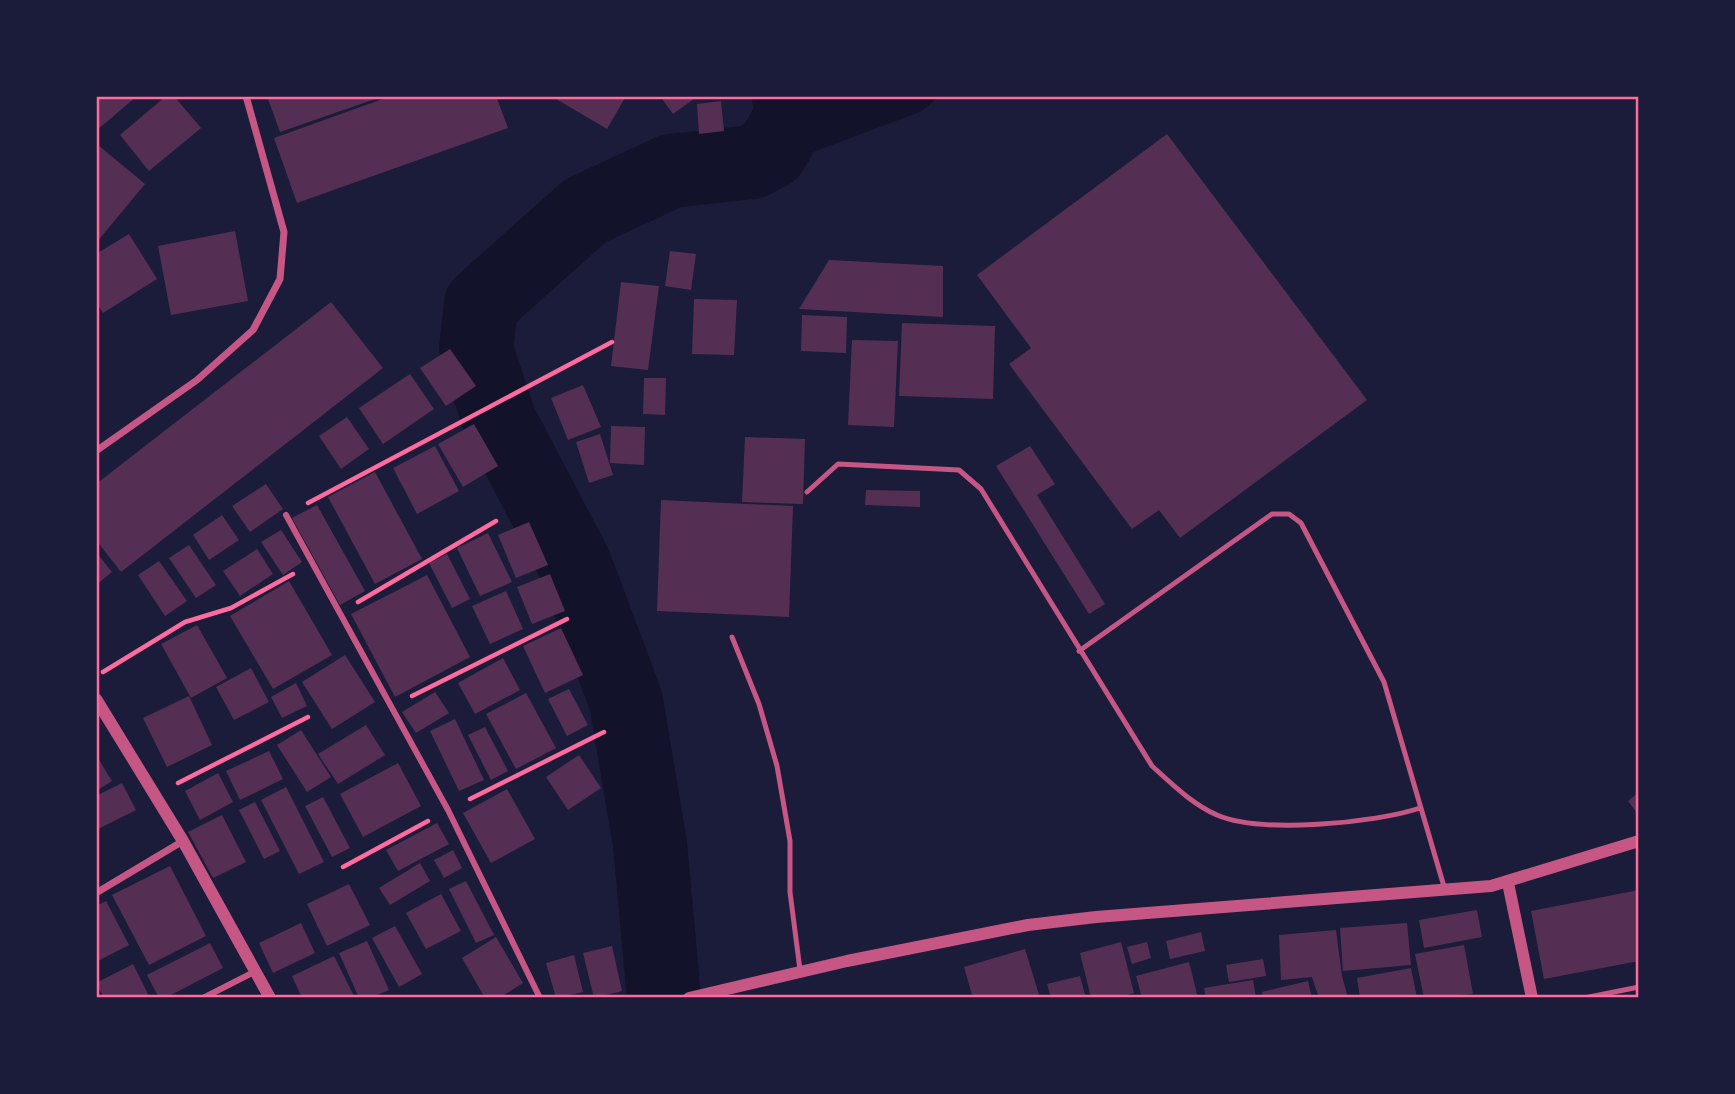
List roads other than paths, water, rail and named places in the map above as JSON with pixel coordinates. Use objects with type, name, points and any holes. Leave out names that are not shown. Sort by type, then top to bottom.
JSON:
[{"type":"street","points":[[96,450],[197,380],[253,330],[280,279],[284,232],[246,96]]},
{"type":"street","points":[[286,516],[448,810],[540,998]]},
{"type":"street","points":[[96,699],[101,716],[183,841],[270,998]]},
{"type":"street","points":[[96,893],[183,841]]},
{"type":"street","points":[[692,997],[906,949],[1042,923],[1446,892],[1508,883],[1592,853],[1639,841]]},
{"type":"street","points":[[1508,883],[1532,998]]},
{"type":"street","points":[[203,998],[255,971]]},
{"type":"lane","points":[[807,492],[838,464],[959,470],[981,489],[1152,766],[1180,792],[1218,816],[1260,823],[1321,824],[1397,815],[1420,808]]},
{"type":"lane","points":[[1079,651],[1272,514],[1289,514],[1301,523],[1384,682],[1446,892]]},
{"type":"lane","points":[[732,637],[760,704],[777,766],[790,841],[790,892],[801,973]]},
{"type":"lane","points":[[1584,998],[1639,987]]},
{"type":"waterway","points":[[664,998],[650,844],[626,701],[575,565],[500,422],[476,350],[481,304],[585,211],[671,171],[752,162],[771,152],[804,96]]}]
